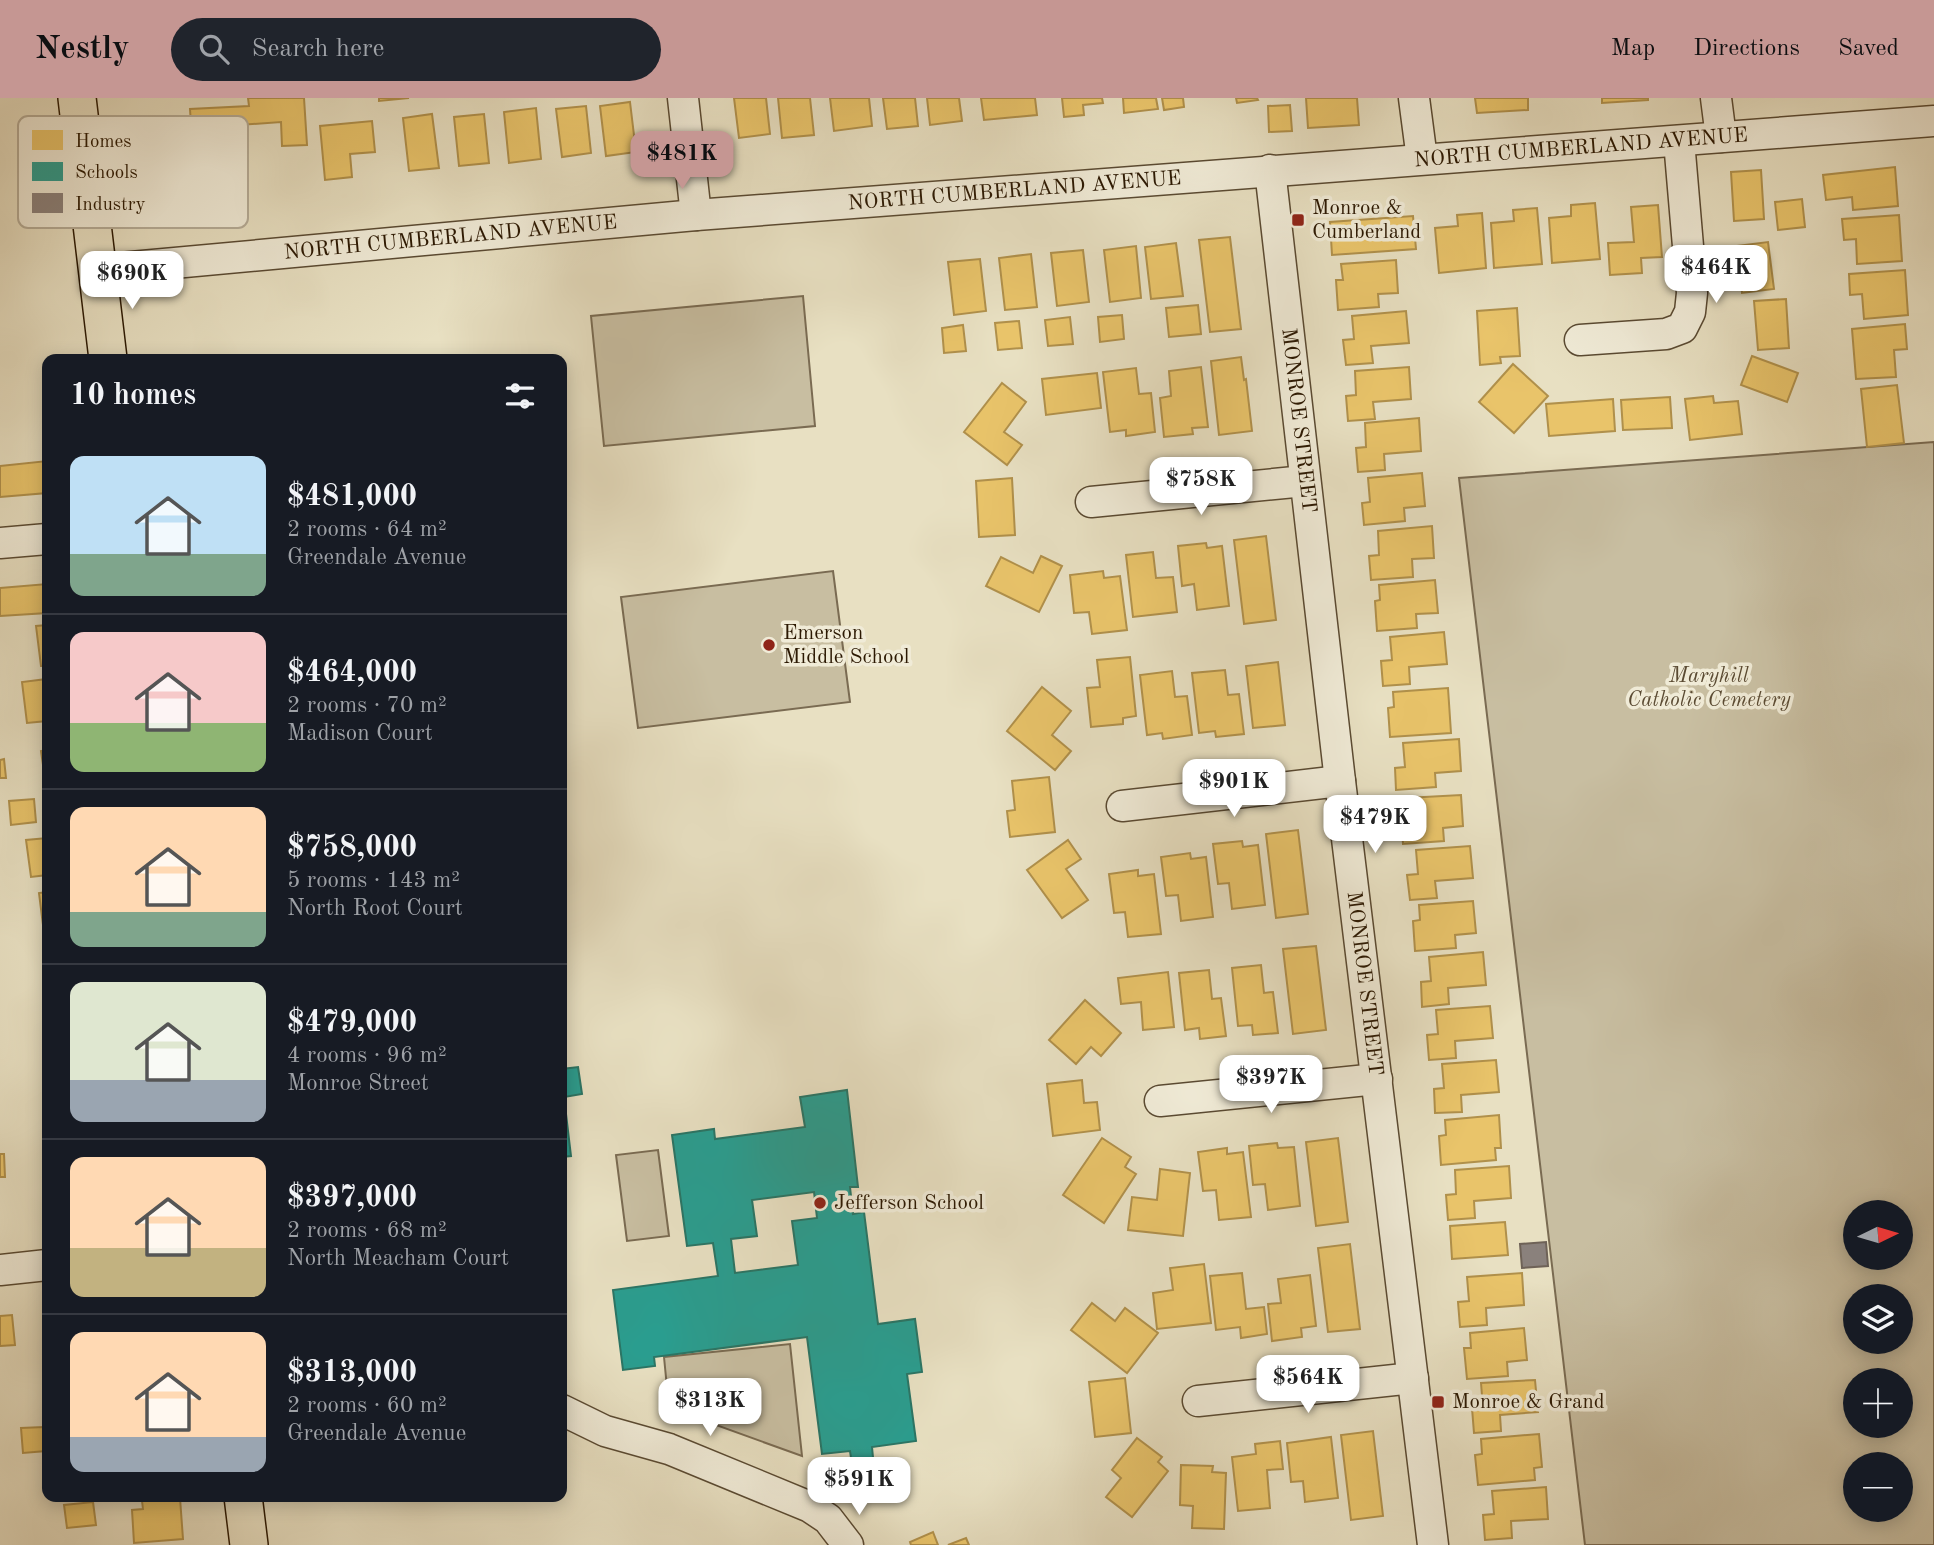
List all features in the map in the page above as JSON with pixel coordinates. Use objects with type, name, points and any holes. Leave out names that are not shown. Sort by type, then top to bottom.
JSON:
[{"type":"main road","points":[[77,98],[79,116]]},
{"type":"main road","points":[[93,228],[107,354]]},
{"type":"main road","points":[[244,1502],[249,1545]]},
{"type":"street","points":[[683,98],[696,215]]},
{"type":"street","points":[[1414,98],[1422,159]]},
{"type":"street","points":[[1716,98],[1721,137]]},
{"type":"street","name":"NORTH CUMBERLAND AVENUE","points":[[98,270],[696,215],[1934,121]]},
{"type":"street","points":[[1580,340],[1667,334],[1682,328],[1689,312],[1692,293],[1679,141]]},
{"type":"street","name":"MONROE STREET","points":[[1270,170],[1340,781],[1433,1545]]},
{"type":"street","points":[[1091,502],[1305,481]]},
{"type":"street","points":[[0,543],[42,539]]},
{"type":"street","points":[[1122,806],[1340,781]]},
{"type":"street","points":[[1160,1101],[1377,1079]]},
{"type":"street","points":[[0,1270],[42,1266]]},
{"type":"street","points":[[1198,1401],[1413,1378]]},
{"type":"street","points":[[567,1412],[605,1431],[669,1449],[810,1507],[828,1519],[848,1545]]},
{"type":"green space","points":[[803,296],[815,426],[604,446],[591,316]]},
{"type":"green space","name":"Maryhill Catholic Cemetery","points":[[1934,442],[1934,1545],[1585,1545],[1459,478]]},
{"type":"green space","points":[[833,571],[850,702],[638,728],[621,597]]},
{"type":"green space","points":[[658,1150],[669,1236],[627,1241],[616,1155]]},
{"type":"green space","points":[[790,1344],[802,1456],[669,1408],[664,1357]]},
{"type":"building: Homes","points":[[248,98],[304,98],[307,145],[282,146],[281,122],[248,124],[248,116],[190,116],[190,109],[249,106]]},
{"type":"building: Homes","points":[[379,98],[409,98],[379,101]]},
{"type":"building: Homes","points":[[734,98],[766,98],[770,134],[739,138]]},
{"type":"building: Homes","points":[[778,98],[810,98],[814,135],[782,138]]},
{"type":"building: Homes","points":[[830,98],[869,98],[872,126],[834,131]]},
{"type":"building: Homes","points":[[883,98],[915,98],[918,126],[887,129]]},
{"type":"building: Homes","points":[[927,98],[959,98],[962,121],[930,125]]},
{"type":"building: Homes","points":[[981,98],[1035,98],[1037,115],[984,120]]},
{"type":"building: Homes","points":[[1062,98],[1102,98],[1103,103],[1083,105],[1084,115],[1064,117]]},
{"type":"building: Homes","points":[[1123,98],[1156,98],[1158,109],[1124,113]]},
{"type":"building: Homes","points":[[1162,98],[1183,98],[1184,107],[1164,110]]},
{"type":"building: Homes","points":[[1236,98],[1257,98],[1258,100],[1237,103]]},
{"type":"building: Homes","points":[[1306,98],[1357,98],[1359,125],[1308,128]]},
{"type":"building: Homes","points":[[1475,98],[1528,98],[1528,110],[1477,113]]},
{"type":"building: Homes","points":[[1602,98],[1648,98],[1648,100],[1602,103]]},
{"type":"building: Homes","points":[[630,102],[636,152],[606,156],[600,106]]},
{"type":"building: Homes","points":[[1290,105],[1292,131],[1269,132],[1268,106]]},
{"type":"building: Homes","points":[[586,106],[591,153],[562,157],[556,109]]},
{"type":"building: Homes","points":[[536,108],[541,159],[509,163],[504,112]]},
{"type":"building: Homes","points":[[432,114],[439,168],[409,171],[403,118]]},
{"type":"building: Homes","points":[[484,114],[489,163],[459,166],[454,117]]},
{"type":"building: Homes","points":[[372,121],[375,152],[350,154],[352,177],[325,180],[320,126]]},
{"type":"building: Homes","points":[[1895,167],[1898,206],[1853,210],[1852,197],[1826,200],[1823,175]]},
{"type":"building: Homes","points":[[1761,170],[1764,219],[1734,221],[1731,172]]},
{"type":"building: Homes","points":[[1802,199],[1805,227],[1778,230],[1775,202]]},
{"type":"building: Homes","points":[[1595,203],[1600,259],[1552,263],[1549,218],[1571,216],[1571,205]]},
{"type":"building: Homes","points":[[1658,205],[1662,257],[1641,258],[1642,273],[1610,275],[1608,243],[1634,242],[1631,207]]},
{"type":"building: Homes","points":[[1537,208],[1542,264],[1494,268],[1491,223],[1514,221],[1513,210]]},
{"type":"building: Homes","points":[[1482,213],[1486,268],[1439,273],[1435,228],[1458,226],[1457,215]]},
{"type":"building: Homes","points":[[1899,215],[1902,261],[1857,264],[1856,239],[1844,240],[1842,219]]},
{"type":"building: Homes","points":[[1413,216],[1416,249],[1332,255],[1330,222]]},
{"type":"building: Homes","points":[[1230,237],[1241,329],[1210,332],[1199,240]]},
{"type":"building: Homes","points":[[1768,242],[1774,289],[1742,293],[1736,246]]},
{"type":"building: Homes","points":[[1176,243],[1183,296],[1151,299],[1145,247]]},
{"type":"building: Homes","points":[[1136,246],[1141,298],[1110,302],[1104,250]]},
{"type":"building: Homes","points":[[1083,250],[1089,302],[1057,306],[1051,253]]},
{"type":"building: Homes","points":[[1031,254],[1037,307],[1005,310],[999,258]]},
{"type":"building: Homes","points":[[980,259],[986,311],[954,315],[948,262]]},
{"type":"building: Homes","points":[[1396,260],[1398,293],[1378,294],[1379,307],[1338,310],[1336,280],[1343,280],[1341,264]]},
{"type":"building: Homes","points":[[1905,270],[1908,315],[1864,319],[1862,294],[1850,295],[1849,274]]},
{"type":"building: Homes","points":[[1786,299],[1789,348],[1758,350],[1754,301]]},
{"type":"building: Homes","points":[[1198,305],[1201,334],[1169,337],[1166,308]]},
{"type":"building: Homes","points":[[1517,308],[1520,356],[1500,357],[1501,363],[1480,365],[1477,311]]},
{"type":"building: Homes","points":[[1406,311],[1409,343],[1371,346],[1373,363],[1346,365],[1343,340],[1354,339],[1352,316]]},
{"type":"building: Homes","points":[[1122,315],[1124,339],[1100,342],[1098,317]]},
{"type":"building: Homes","points":[[1070,317],[1073,344],[1048,346],[1045,320]]},
{"type":"building: Homes","points":[[1019,321],[1022,348],[998,350],[995,323]]},
{"type":"building: Homes","points":[[1905,324],[1907,349],[1894,350],[1896,377],[1856,379],[1852,329]]},
{"type":"building: Homes","points":[[963,325],[966,351],[944,353],[942,328]]},
{"type":"building: Homes","points":[[1752,356],[1798,373],[1787,402],[1741,385]]},
{"type":"building: Homes","points":[[1241,357],[1252,431],[1219,435],[1211,361]]},
{"type":"building: Homes","points":[[1513,364],[1548,396],[1514,433],[1479,402]]},
{"type":"building: Homes","points":[[1201,367],[1208,427],[1192,428],[1193,434],[1164,437],[1160,398],[1171,396],[1169,371]]},
{"type":"building: Homes","points":[[1409,367],[1411,399],[1373,402],[1375,419],[1348,421],[1346,396],[1356,395],[1355,371]]},
{"type":"building: Homes","points":[[1136,368],[1139,394],[1151,393],[1155,432],[1126,436],[1126,430],[1110,432],[1103,372]]},
{"type":"building: Homes","points":[[1097,373],[1101,408],[1046,415],[1042,379]]},
{"type":"building: Homes","points":[[1002,383],[1026,402],[1004,432],[1022,445],[1007,465],[964,432]]},
{"type":"building: Homes","points":[[1897,385],[1904,443],[1867,447],[1861,389]]},
{"type":"building: Homes","points":[[1713,396],[1714,403],[1738,401],[1742,434],[1690,440],[1685,399]]},
{"type":"building: Homes","points":[[1670,397],[1672,428],[1623,430],[1621,400]]},
{"type":"building: Homes","points":[[1613,399],[1615,431],[1549,436],[1546,404]]},
{"type":"building: Homes","points":[[1419,418],[1421,451],[1384,454],[1385,470],[1358,472],[1356,448],[1366,447],[1365,423]]},
{"type":"building: Homes","points":[[42,462],[42,493],[0,497],[0,466]]},
{"type":"building: Homes","points":[[1422,473],[1425,506],[1404,508],[1405,521],[1364,525],[1362,503],[1370,502],[1368,478]]},
{"type":"building: Homes","points":[[1012,478],[1015,535],[979,537],[976,481]]},
{"type":"building: Homes","points":[[1432,526],[1434,558],[1412,559],[1413,577],[1371,580],[1369,556],[1379,555],[1378,531]]},
{"type":"building: Homes","points":[[1266,536],[1276,620],[1244,624],[1234,540]]},
{"type":"building: Homes","points":[[1206,543],[1207,548],[1222,546],[1229,606],[1197,610],[1194,584],[1182,586],[1178,546]]},
{"type":"building: Homes","points":[[1153,552],[1156,578],[1173,577],[1177,612],[1133,617],[1126,555]]},
{"type":"building: Homes","points":[[1041,556],[1062,566],[1039,612],[986,586],[1001,557],[1033,573]]},
{"type":"building: Homes","points":[[1103,571],[1104,578],[1120,576],[1127,630],[1092,634],[1089,612],[1074,613],[1070,575]]},
{"type":"building: Homes","points":[[1435,580],[1438,613],[1416,614],[1417,628],[1377,631],[1375,601],[1380,600],[1379,585]]},
{"type":"building: Homes","points":[[42,584],[42,613],[0,616],[0,588]]},
{"type":"building: Homes","points":[[42,625],[42,666],[41,666],[36,626]]},
{"type":"building: Homes","points":[[1444,632],[1447,664],[1409,667],[1410,684],[1383,686],[1381,661],[1392,660],[1390,637]]},
{"type":"building: Homes","points":[[1130,657],[1136,716],[1123,718],[1123,724],[1091,727],[1087,688],[1100,687],[1097,660]]},
{"type":"building: Homes","points":[[1278,662],[1285,725],[1253,728],[1246,666]]},
{"type":"building: Homes","points":[[1225,670],[1228,695],[1239,694],[1244,734],[1216,737],[1215,731],[1199,733],[1192,673]]},
{"type":"building: Homes","points":[[1172,671],[1175,697],[1187,696],[1192,735],[1163,739],[1162,733],[1147,735],[1140,675]]},
{"type":"building: Homes","points":[[42,680],[42,722],[27,723],[22,682]]},
{"type":"building: Homes","points":[[1042,687],[1071,711],[1052,735],[1071,751],[1055,770],[1007,731]]},
{"type":"building: Homes","points":[[1448,688],[1451,733],[1390,737],[1388,708],[1394,707],[1393,692]]},
{"type":"building: Homes","points":[[1459,739],[1461,771],[1435,773],[1436,787],[1396,790],[1395,768],[1405,767],[1403,743]]},
{"type":"building: Homes","points":[[4,759],[6,778],[0,778],[0,760]]},
{"type":"building: Homes","points":[[1049,777],[1055,832],[1010,837],[1007,811],[1015,810],[1012,781]]},
{"type":"building: Homes","points":[[1461,795],[1463,826],[1443,828],[1444,841],[1403,844],[1401,815],[1407,814],[1406,798]]},
{"type":"building: Homes","points":[[34,799],[36,822],[11,825],[9,801]]},
{"type":"building: Homes","points":[[1298,830],[1308,914],[1276,918],[1266,834]]},
{"type":"building: Homes","points":[[42,838],[42,876],[31,877],[26,840]]},
{"type":"building: Homes","points":[[1068,840],[1081,859],[1066,869],[1088,900],[1062,918],[1027,870]]},
{"type":"building: Homes","points":[[1242,841],[1243,847],[1258,845],[1265,905],[1232,909],[1229,883],[1218,884],[1213,844]]},
{"type":"building: Homes","points":[[1470,846],[1473,878],[1435,881],[1437,898],[1410,900],[1407,875],[1418,874],[1416,850]]},
{"type":"building: Homes","points":[[1190,853],[1191,859],[1206,857],[1213,917],[1181,921],[1178,895],[1166,896],[1161,857]]},
{"type":"building: Homes","points":[[1138,870],[1138,876],[1154,874],[1161,934],[1128,937],[1125,912],[1114,913],[1109,874]]},
{"type":"building: Homes","points":[[39,893],[42,893],[42,917]]},
{"type":"building: Homes","points":[[1473,901],[1476,933],[1455,935],[1456,948],[1415,951],[1413,921],[1420,920],[1419,905]]},
{"type":"building: Homes","points":[[1316,946],[1326,1030],[1293,1034],[1283,949]]},
{"type":"building: Homes","points":[[1483,952],[1486,985],[1448,988],[1449,1004],[1422,1007],[1421,982],[1431,981],[1429,957]]},
{"type":"building: Homes","points":[[1261,965],[1264,993],[1273,992],[1278,1033],[1253,1035],[1252,1025],[1238,1026],[1232,968]]},
{"type":"building: Homes","points":[[1209,970],[1212,999],[1221,998],[1226,1036],[1200,1039],[1199,1028],[1185,1030],[1179,973]]},
{"type":"building: Homes","points":[[1168,972],[1174,1027],[1143,1030],[1141,1002],[1121,1004],[1118,978]]},
{"type":"building: Homes","points":[[1085,1000],[1121,1033],[1101,1056],[1091,1047],[1076,1064],[1049,1040]]},
{"type":"building: Homes","points":[[1490,1006],[1493,1038],[1455,1041],[1456,1058],[1429,1060],[1427,1035],[1438,1034],[1436,1010]]},
{"type":"building: Homes","points":[[1496,1060],[1499,1092],[1461,1095],[1462,1112],[1435,1113],[1434,1089],[1444,1088],[1442,1064]]},
{"type":"building: Homes","points":[[1082,1080],[1084,1103],[1097,1102],[1100,1130],[1053,1136],[1047,1084]]},
{"type":"building: Homes","points":[[1499,1115],[1501,1148],[1495,1148],[1496,1160],[1441,1165],[1439,1136],[1446,1135],[1445,1120]]},
{"type":"building: Homes","points":[[1102,1138],[1131,1157],[1125,1167],[1136,1174],[1104,1223],[1063,1195]]},
{"type":"building: Homes","points":[[1338,1138],[1348,1222],[1316,1226],[1306,1142]]},
{"type":"building: Homes","points":[[1277,1143],[1278,1148],[1294,1147],[1300,1206],[1268,1210],[1265,1184],[1253,1185],[1249,1146]]},
{"type":"building: Homes","points":[[1227,1148],[1227,1154],[1243,1152],[1251,1217],[1219,1220],[1216,1190],[1203,1191],[1198,1152]]},
{"type":"building: Homes","points":[[0,1154],[4,1154],[5,1177],[0,1177]]},
{"type":"building: Homes","points":[[1509,1166],[1511,1198],[1474,1201],[1475,1218],[1448,1220],[1446,1195],[1456,1194],[1455,1170]]},
{"type":"building: Homes","points":[[1160,1169],[1190,1173],[1183,1236],[1128,1230],[1132,1197],[1157,1200]]},
{"type":"building: Homes","points":[[1505,1222],[1508,1255],[1452,1259],[1450,1226]]},
{"type":"building: Homes","points":[[1350,1244],[1360,1329],[1328,1332],[1318,1248]]},
{"type":"building: Homes","points":[[1204,1264],[1211,1323],[1157,1329],[1153,1293],[1173,1290],[1170,1268]]},
{"type":"building: Homes","points":[[1242,1273],[1246,1309],[1264,1307],[1267,1334],[1241,1338],[1240,1327],[1216,1330],[1210,1276]]},
{"type":"building: Homes","points":[[1522,1273],[1524,1305],[1486,1308],[1487,1325],[1460,1327],[1458,1302],[1469,1301],[1467,1277]]},
{"type":"building: Homes","points":[[1310,1275],[1316,1326],[1301,1328],[1302,1337],[1272,1341],[1268,1304],[1281,1303],[1278,1279]]},
{"type":"building: Homes","points":[[1092,1303],[1115,1321],[1125,1308],[1158,1333],[1127,1373],[1071,1330]]},
{"type":"building: Homes","points":[[12,1315],[15,1345],[0,1346],[0,1316]]},
{"type":"building: Homes","points":[[1524,1328],[1527,1360],[1507,1362],[1508,1376],[1467,1379],[1464,1348],[1471,1348],[1470,1333]]},
{"type":"building: Homes","points":[[1125,1378],[1131,1433],[1095,1437],[1089,1382]]},
{"type":"building: Homes","points":[[1535,1380],[1538,1412],[1500,1415],[1501,1431],[1474,1433],[1472,1408],[1483,1408],[1481,1383]]},
{"type":"building: Homes","points":[[42,1427],[42,1451],[23,1453],[21,1428]]},
{"type":"building: Homes","points":[[1373,1431],[1383,1516],[1351,1520],[1341,1435]]},
{"type":"building: Homes","points":[[1539,1434],[1542,1467],[1534,1468],[1535,1480],[1478,1485],[1475,1455],[1482,1454],[1481,1439]]},
{"type":"building: Homes","points":[[1331,1437],[1338,1498],[1305,1502],[1303,1481],[1291,1482],[1287,1443]]},
{"type":"building: Homes","points":[[1137,1438],[1162,1457],[1158,1462],[1168,1471],[1132,1517],[1106,1497],[1121,1478],[1112,1470]]},
{"type":"building: Homes","points":[[1280,1441],[1283,1469],[1267,1470],[1270,1508],[1238,1511],[1232,1457],[1256,1454],[1255,1444]]},
{"type":"building: Homes","points":[[1181,1465],[1213,1466],[1212,1472],[1226,1473],[1224,1529],[1192,1528],[1193,1506],[1180,1505]]},
{"type":"building: Homes","points":[[1546,1487],[1548,1519],[1511,1521],[1512,1538],[1485,1540],[1483,1515],[1494,1514],[1492,1491]]},
{"type":"building: Homes","points":[[93,1502],[96,1525],[67,1528],[64,1505]]},
{"type":"building: Homes","points":[[142,1502],[180,1502],[183,1539],[134,1543],[132,1510],[143,1509]]},
{"type":"building: Homes","points":[[933,1532],[938,1545],[911,1545],[910,1542]]},
{"type":"building: Homes","points":[[966,1538],[969,1545],[948,1545]]},
{"type":"building: Schools","points":[[578,1067],[582,1094],[567,1096],[567,1068]]},
{"type":"building: Schools","points":[[847,1090],[858,1187],[850,1187],[853,1214],[864,1212],[878,1324],[915,1319],[922,1372],[907,1374],[916,1441],[872,1447],[874,1468],[853,1471],[850,1451],[822,1454],[807,1337],[654,1357],[655,1366],[623,1370],[613,1290],[718,1276],[713,1243],[687,1246],[672,1135],[714,1129],[715,1139],[805,1127],[800,1097]],"holes":[[[814,1192],[817,1218],[792,1221],[798,1265],[735,1273],[731,1239],[757,1236],[752,1200]]]},
{"type":"building: Schools","points":[[567,1122],[571,1156],[567,1156]]},
{"type":"building: Industry","points":[[1546,1242],[1548,1266],[1522,1268],[1520,1244]]},
{"type":"place","name":"Monroe & Cumberland","points":[[1298,220]]},
{"type":"place","name":"Emerson Middle School","points":[[769,645]]},
{"type":"place","name":"Jefferson School","points":[[820,1203]]},
{"type":"place","name":"Monroe & Grand","points":[[1438,1402]]}]
